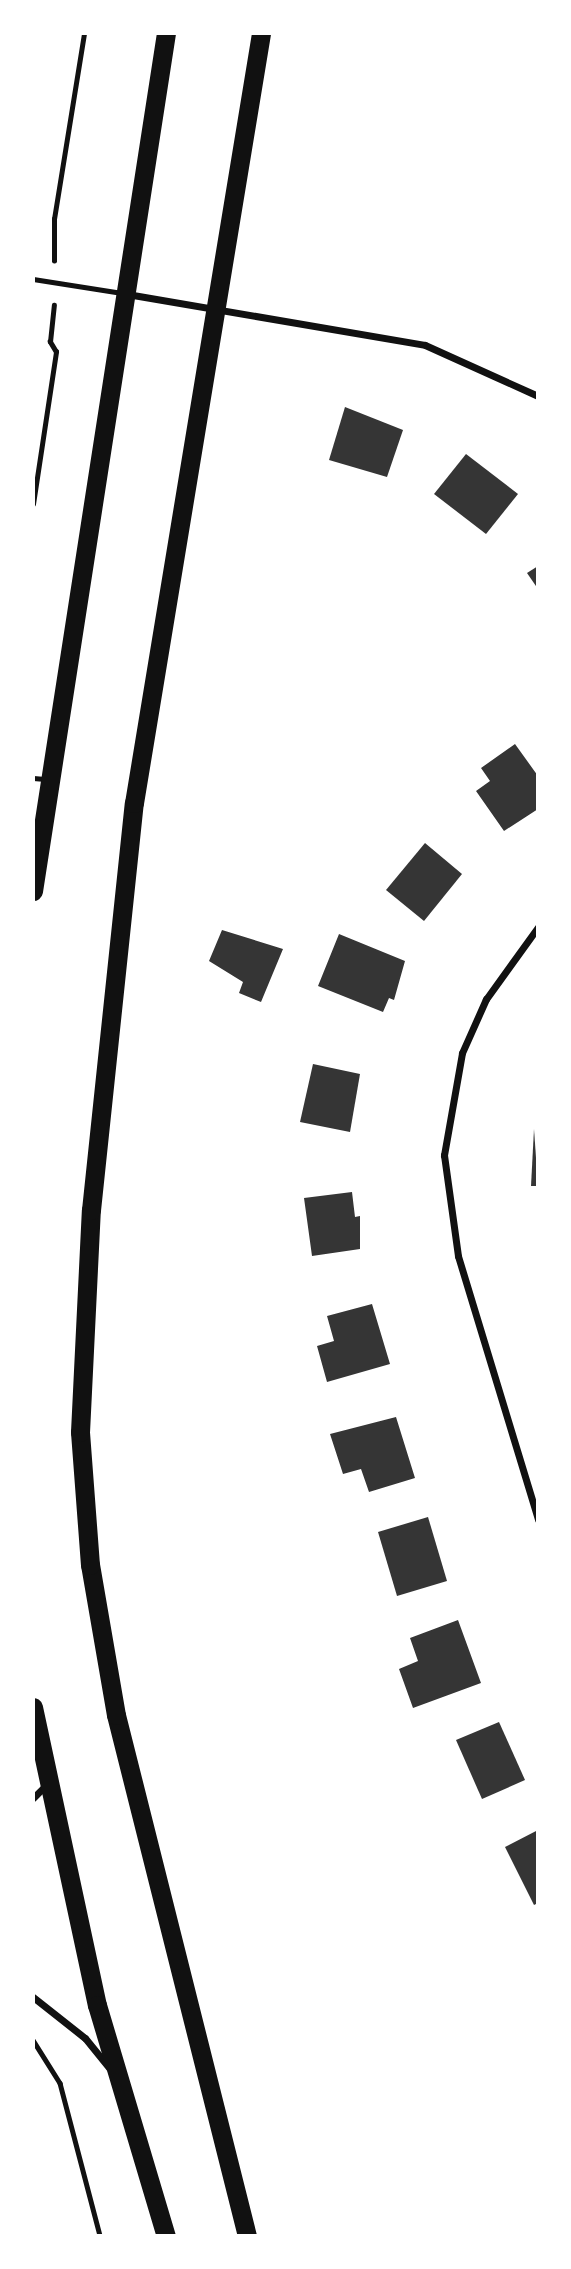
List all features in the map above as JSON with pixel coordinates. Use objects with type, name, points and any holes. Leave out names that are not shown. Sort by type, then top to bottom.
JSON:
[{"type":"highway","points":[[33,891],[41,778],[125,294],[166,33]]},
{"type":"highway","points":[[247,2236],[116,1715],[90,1565],[80,1432],[91,1210],[134,803],[261,33]]},
{"type":"highway","points":[[33,1707],[65,1875],[121,2084],[166,2236]]},
{"type":"street","points":[[125,294],[425,345],[538,396]]},
{"type":"street","points":[[538,928],[486,999],[462,1053],[444,1155],[458,1256],[538,1520]]},
{"type":"street","points":[[33,1798],[47,1784]]},
{"type":"street","points":[[33,1997],[85,2038],[121,2084]]},
{"type":"lane","points":[[33,279],[125,294]]},
{"type":"path","points":[[54,219],[84,33]]},
{"type":"path","points":[[33,504],[54,338]]},
{"type":"path","points":[[33,2040],[60,2083],[100,2236]]},
{"type":"building","points":[[345,407],[403,430],[387,477],[329,460]]},
{"type":"building","points":[[466,454],[518,494],[486,534],[434,494]]},
{"type":"building","points":[[538,566],[538,589],[527,573]]},
{"type":"building","points":[[515,744],[538,776],[538,809],[504,831],[476,791],[490,781],[481,768]]},
{"type":"building","points":[[425,843],[462,874],[424,921],[386,890]]},
{"type":"building","points":[[222,930],[283,949],[261,1002],[239,993],[243,982],[209,961]]},
{"type":"building","points":[[339,934],[405,961],[394,1000],[389,998],[383,1012],[318,986]]},
{"type":"building","points":[[313,1064],[360,1074],[350,1132],[300,1122]]},
{"type":"building","points":[[534,1129],[538,1186],[531,1186]]},
{"type":"building","points":[[352,1192],[355,1217],[360,1216],[360,1249],[312,1256],[304,1198]]},
{"type":"building","points":[[372,1304],[390,1364],[327,1382],[317,1346],[334,1341],[327,1316]]},
{"type":"building","points":[[396,1417],[415,1478],[369,1492],[361,1469],[343,1474],[330,1434]]},
{"type":"building","points":[[428,1517],[447,1581],[397,1596],[378,1532]]},
{"type":"building","points":[[458,1620],[481,1683],[413,1708],[399,1669],[418,1661],[410,1638]]},
{"type":"building","points":[[499,1722],[525,1780],[482,1799],[456,1740]]},
{"type":"building","points":[[538,1830],[538,1903],[534,1905],[505,1847]]}]
